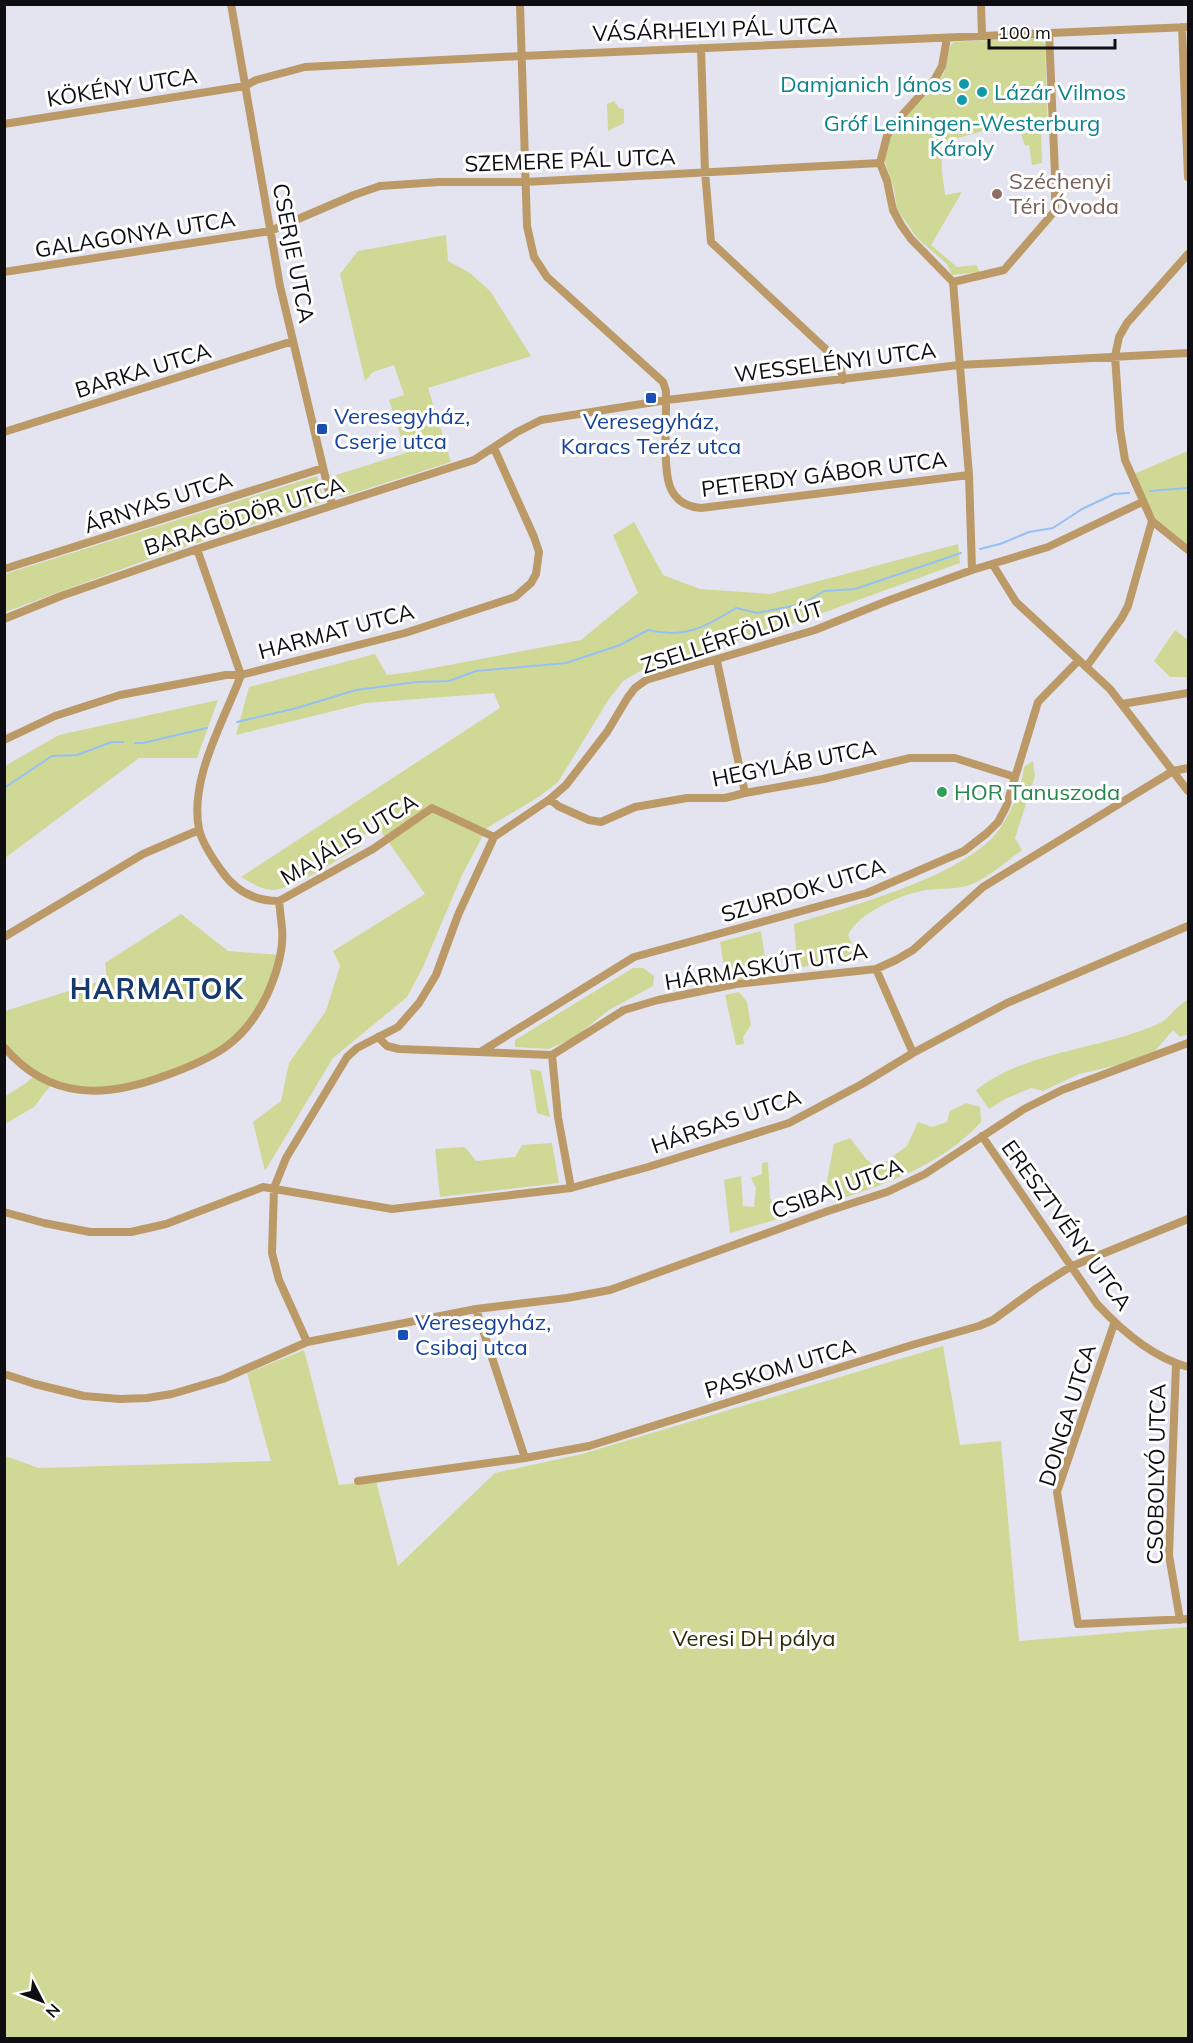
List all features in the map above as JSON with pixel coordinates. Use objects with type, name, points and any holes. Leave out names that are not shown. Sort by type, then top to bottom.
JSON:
[{"type":"street","name":"CSERJE UTCA","points":[[231,4],[270,231],[293,341],[332,505]]},
{"type":"street","points":[[520,4],[525,182],[529,242],[534,257],[541,269],[560,289],[658,376],[666,391],[667,400]]},
{"type":"street","points":[[981,4],[982,36]]},
{"type":"street","name":"VÁSÁRHELYI PÁL UTCA","points":[[245,86],[256,80],[305,68],[522,56],[1185,27]]},
{"type":"street","points":[[1185,27],[1188,177]]},
{"type":"street","points":[[953,282],[1004,270],[1048,220],[1055,208],[1055,154],[1049,33]]},
{"type":"street","points":[[947,38],[942,66],[935,79],[894,124],[887,136],[880,163],[893,210],[901,225],[953,282],[969,475],[972,570]]},
{"type":"street","points":[[701,48],[705,172],[711,242],[832,356],[841,370],[843,380]]},
{"type":"street","name":"KÖKÉNY UTCA","points":[[4,124],[245,86]]},
{"type":"street","name":"SZEMERE PÁL UTCA","points":[[270,231],[380,186],[439,182],[525,182],[880,163]]},
{"type":"street","name":"GALAGONYA UTCA","points":[[4,272],[270,231]]},
{"type":"street","points":[[1188,254],[1127,323],[1119,337],[1115,356],[1125,460],[1152,521],[1188,550]]},
{"type":"street","name":"BARKA UTCA","points":[[4,432],[293,341]]},
{"type":"street","name":"WESSELÉNYI UTCA","points":[[494,448],[517,432],[541,420],[667,400],[959,365],[1188,353]]},
{"type":"street","name":"PETERDY GÁBOR UTCA","points":[[667,400],[668,475],[671,489],[680,501],[689,507],[701,508],[969,475]]},
{"type":"street","name":"BARAGÖDÖR UTCA","points":[[4,619],[60,596],[197,549],[474,460],[494,448]]},
{"type":"street","name":"HARMAT UTCA","points":[[4,740],[55,716],[120,694],[226,675],[241,675],[405,633],[515,597],[524,591],[536,574],[539,552],[494,448]]},
{"type":"street","name":"ÁRNYAS UTCA","points":[[4,569],[323,468]]},
{"type":"street","name":"ZSELLÉRFÖLDI ÚT","points":[[308,1342],[279,1280],[272,1253],[274,1188],[286,1158],[347,1057],[357,1048],[398,1027],[419,1003],[436,975],[458,915],[494,837],[567,785],[635,688],[646,680],[717,661],[815,630],[972,570],[1048,547],[1143,502]]},
{"type":"street","points":[[1087,666],[1128,606],[1152,521]]},
{"type":"street","points":[[197,549],[241,675]]},
{"type":"street","points":[[993,565],[1016,602],[1110,689],[1188,791]]},
{"type":"street","name":"SZURDOK UTCA","points":[[482,1051],[634,957],[867,892],[964,851],[998,822],[1006,807],[1038,702],[1079,660]]},
{"type":"street","points":[[717,661],[745,792]]},
{"type":"street","name":"MAJÁLIS UTCA","points":[[241,675],[201,777],[198,802],[199,830],[226,877],[240,890],[259,899],[279,901],[373,849],[432,808],[494,837]]},
{"type":"street","points":[[1122,704],[1188,693]]},
{"type":"street","name":"HEGYLÁB UTCA","points":[[550,799],[558,806],[589,820],[601,822],[644,805],[687,798],[724,798],[745,792],[823,779],[910,758],[955,759],[1015,777]]},
{"type":"street","name":"HÁRMASKÚT UTCA","points":[[552,1055],[624,1011],[658,1000],[736,984],[876,969],[896,960],[913,950],[983,887],[1173,771],[1188,768]]},
{"type":"street","points":[[4,937],[143,854],[199,830]]},
{"type":"street","points":[[4,1047],[35,1075],[65,1087],[93,1092],[110,1091],[159,1078],[215,1055],[232,1044],[266,996],[280,955],[282,930],[279,901]]},
{"type":"street","name":"HÁRSAS UTCA","points":[[274,1188],[392,1209],[571,1188],[648,1167],[789,1123],[1007,1003],[1188,926]]},
{"type":"street","points":[[876,969],[913,1053]]},
{"type":"street","points":[[378,1037],[387,1046],[399,1049],[552,1055],[558,1118],[571,1188]]},
{"type":"street","name":"CSIBAJ UTCA","points":[[4,1374],[84,1396],[120,1399],[147,1398],[172,1394],[223,1379],[308,1342],[476,1309],[567,1298],[610,1290],[887,1192],[925,1174],[1024,1109],[1062,1090],[1188,1043]]},
{"type":"street","name":"ERESZTVÉNY UTCA","points":[[982,1136],[1070,1267],[1114,1324],[1176,1364],[1188,1367]]},
{"type":"street","points":[[4,1212],[90,1232],[131,1232],[166,1224],[263,1187],[274,1188]]},
{"type":"street","name":"PASKOM UTCA","points":[[358,1481],[525,1458],[589,1446],[979,1326],[993,1320],[1070,1267],[1188,1219]]},
{"type":"street","points":[[476,1309],[525,1458]]},
{"type":"street","name":"DONGA UTCA","points":[[1114,1324],[1057,1492],[1078,1624],[1184,1619]]},
{"type":"street","name":"CSOBOLYÓ UTCA","points":[[1176,1364],[1168,1555],[1184,1619]]},
{"type":"green space","points":[[1040,37],[1045,44],[1048,133],[1041,134],[1042,163],[1032,165],[1029,145],[1025,146],[1017,121],[941,143],[945,195],[962,192],[931,245],[957,267],[976,265],[980,272],[952,275],[947,264],[917,238],[897,209],[894,189],[884,159],[890,139],[904,118],[934,88],[944,73],[950,46],[954,42]]},
{"type":"green space","points":[[614,101],[619,108],[624,109],[624,123],[608,131],[607,104]]},
{"type":"green space","points":[[446,235],[448,261],[470,273],[490,291],[531,356],[428,388],[451,462],[341,497],[336,475],[406,453],[389,400],[404,395],[394,365],[373,372],[365,381],[340,274],[358,251]]},
{"type":"green space","points":[[1188,451],[1188,545],[1156,520],[1142,502],[1134,474]]},
{"type":"green space","points":[[317,476],[324,501],[160,555],[5,612],[5,574]]},
{"type":"green space","points":[[634,522],[663,575],[700,589],[770,594],[958,544],[960,563],[784,627],[642,670],[623,681],[609,699],[558,782],[540,796],[487,828],[462,875],[423,967],[407,997],[333,1058],[265,1171],[253,1122],[281,1101],[289,1063],[326,1011],[340,966],[333,951],[425,894],[371,817],[361,846],[290,885],[271,890],[241,877],[500,708],[494,693],[366,703],[236,735],[249,687],[375,654],[387,675],[581,640],[638,593],[613,535]]},
{"type":"green space","points":[[1175,630],[1188,640],[1188,682],[1186,677],[1170,677],[1154,661]]},
{"type":"green space","points":[[218,700],[197,758],[139,758],[5,858],[5,766],[59,735]]},
{"type":"green space","points":[[1033,761],[1035,776],[1015,838],[1022,850],[972,884],[916,892],[882,905],[871,912],[861,919],[848,935],[859,960],[843,960],[834,953],[818,964],[803,967],[797,962],[794,924],[871,900],[926,879],[974,853],[992,838],[1013,805],[1024,767]]},
{"type":"green space","points":[[181,914],[228,951],[280,955],[261,1004],[240,1034],[218,1053],[131,1086],[69,1088],[54,1081],[34,1107],[5,1124],[4,1097],[35,1075],[5,1047],[5,1011],[107,979],[105,963]]},
{"type":"green space","points":[[761,931],[768,977],[726,980],[720,942]]},
{"type":"green space","points":[[633,968],[643,968],[654,976],[653,986],[609,1010],[575,1037],[549,1049],[515,1047],[515,1040]]},
{"type":"green space","points":[[739,992],[747,1002],[751,1025],[743,1037],[744,1044],[736,1045],[725,995]]},
{"type":"green space","points":[[1188,1000],[1188,1034],[1180,1037],[1173,1030],[1155,1051],[1126,1063],[1079,1074],[1043,1091],[1031,1088],[989,1109],[976,1090],[1018,1066],[1138,1032],[1160,1023]]},
{"type":"green space","points":[[530,1069],[541,1071],[550,1117],[537,1113]]},
{"type":"green space","points":[[966,1103],[980,1107],[981,1122],[949,1150],[894,1180],[834,1201],[826,1186],[834,1144],[850,1138],[867,1160],[877,1168],[907,1146],[918,1122],[932,1127],[947,1122],[950,1111]]},
{"type":"green space","points":[[552,1143],[559,1183],[440,1197],[435,1149],[465,1147],[476,1161],[515,1157],[522,1145]]},
{"type":"green space","points":[[768,1162],[770,1197],[778,1219],[730,1233],[724,1180],[741,1176],[743,1206],[754,1207],[756,1188],[751,1178],[762,1174],[762,1163]]},
{"type":"green space","name":"Veresi DH pálya","points":[[943,1346],[960,1445],[1001,1441],[1019,1641],[1188,1627],[1188,2038],[5,2038],[5,1456],[39,1468],[271,1461],[247,1373],[304,1350],[339,1485],[376,1481],[398,1566],[495,1473],[582,1454]]},
{"type":"waterway","points":[[1150,491],[1188,488]]},
{"type":"waterway","points":[[980,549],[1000,544],[1029,532],[1053,528],[1082,509],[1114,494],[1129,493]]},
{"type":"waterway","points":[[237,722],[297,708],[356,690],[417,682],[449,681],[476,671],[566,663],[620,645],[648,630],[684,632],[715,621],[736,608],[757,613],[803,604],[824,591],[855,589],[961,553]]},
{"type":"waterway","points":[[135,743],[207,728]]},
{"type":"waterway","points":[[4,788],[52,756],[77,755],[112,742],[123,742]]},
{"type":"place","name":"Damjanich János","points":[[964,84]]},
{"type":"place","name":"Lázár Vilmos","points":[[982,92]]},
{"type":"place","name":"Gróf Leiningen-Westerburg Károly","points":[[962,100]]},
{"type":"place","name":"Széchenyi Téri Óvoda","points":[[997,194]]},
{"type":"place","name":"Veresegyház, Karacs Teréz utca","points":[[651,398]]},
{"type":"place","name":"Veresegyház, Cserje utca","points":[[322,429]]},
{"type":"place","name":"HOR Tanuszoda","points":[[942,792]]},
{"type":"place","name":"Veresegyház, Csibaj utca","points":[[403,1335]]},
{"type":"district","name":"HARMATOK","points":[[157,989]]}]
